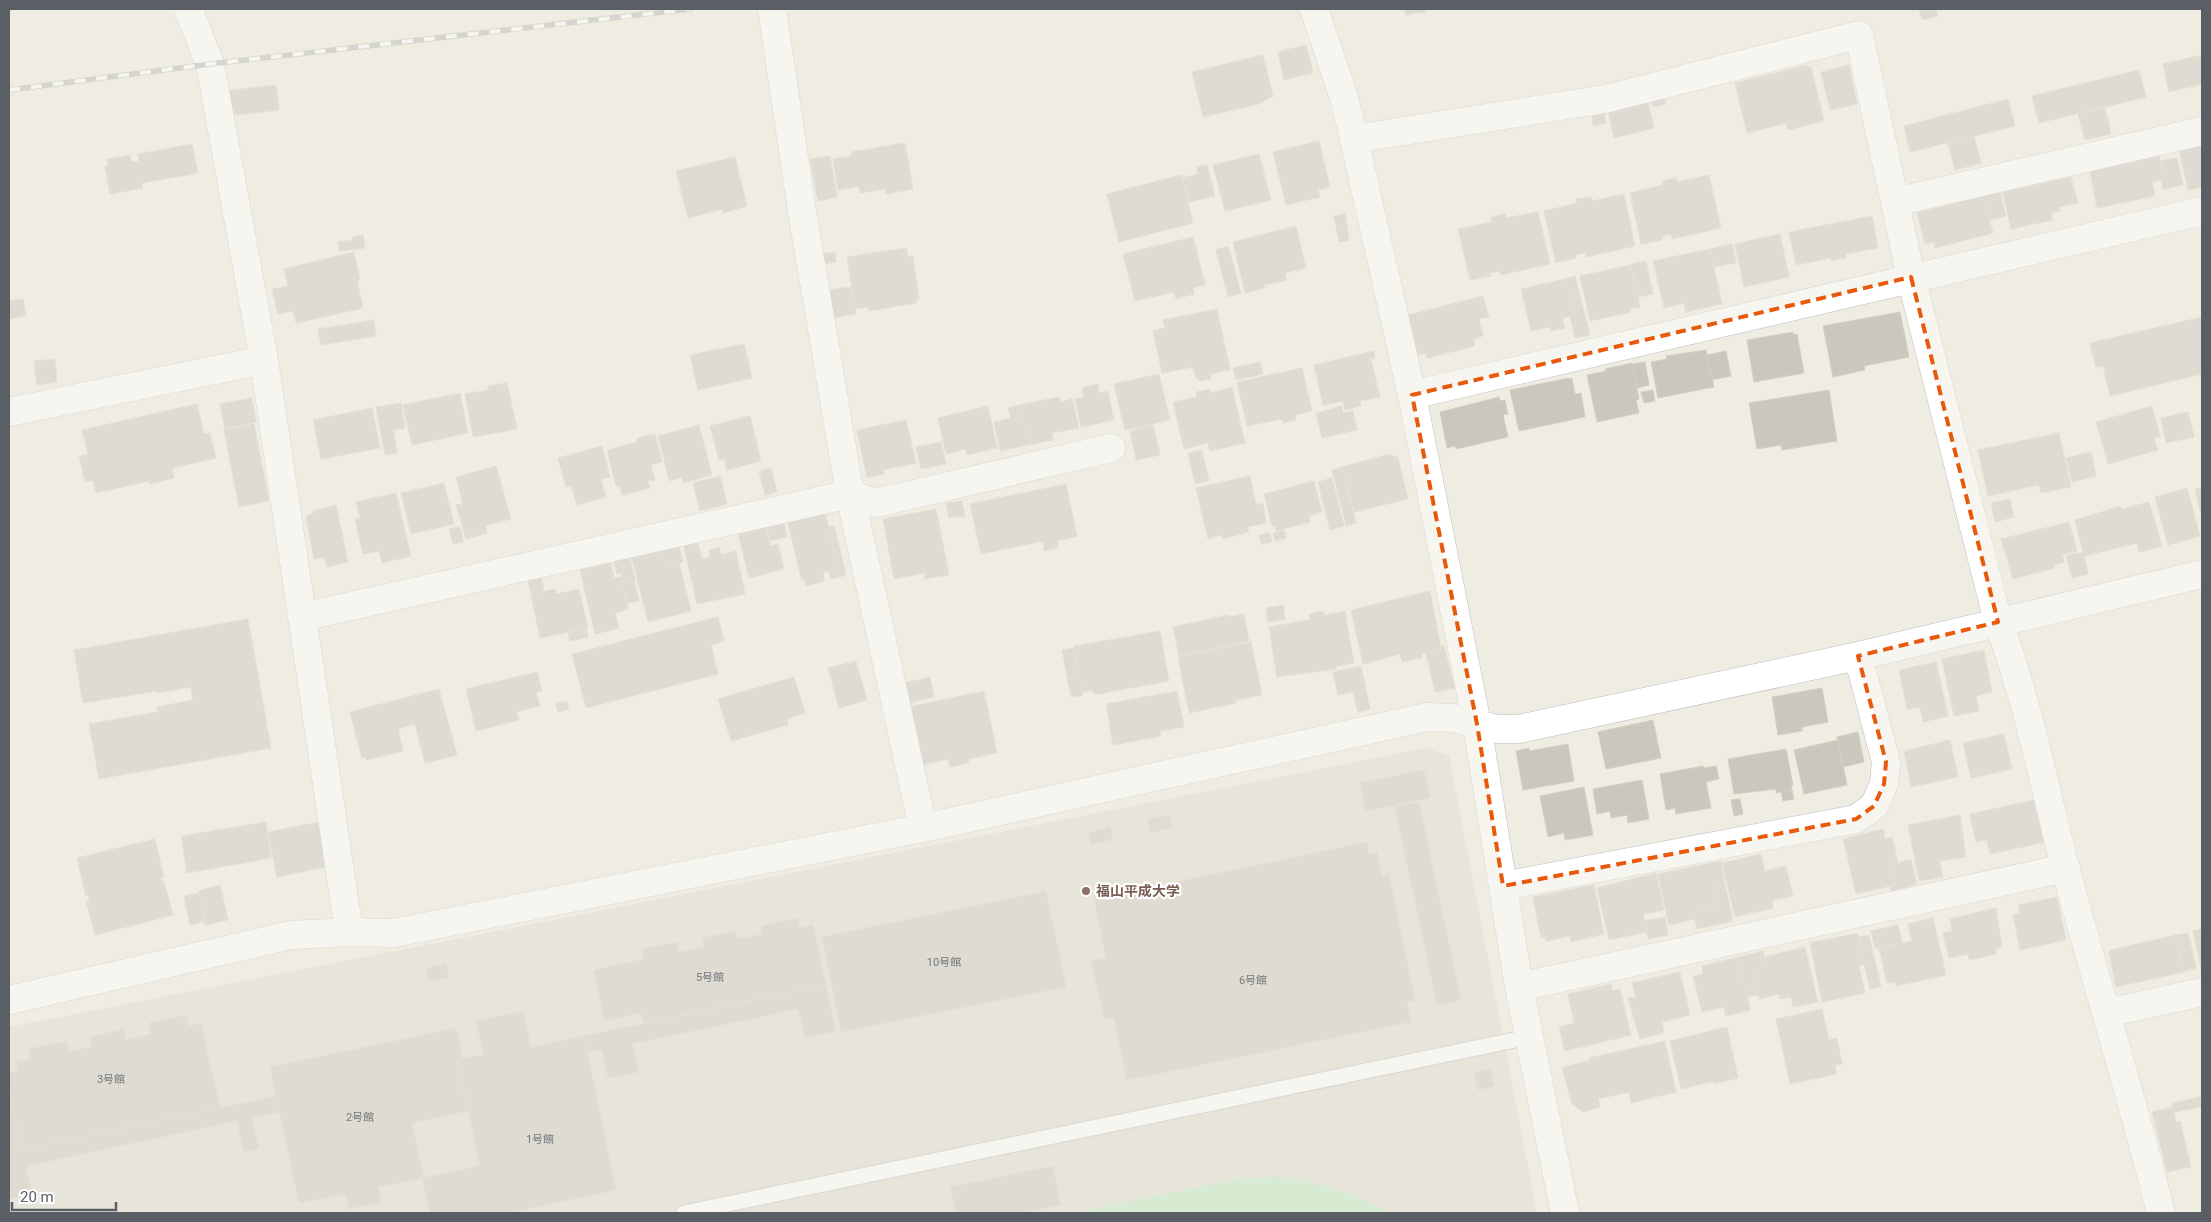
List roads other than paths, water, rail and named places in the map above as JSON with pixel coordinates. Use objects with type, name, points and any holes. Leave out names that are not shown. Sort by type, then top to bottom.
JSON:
[{"type":"street","points":[[188,9],[210,64],[264,360],[349,932]]},
{"type":"street","points":[[772,9],[802,211],[850,494],[923,828]]},
{"type":"street","points":[[1314,9],[1345,102],[1412,395],[1477,724],[1520,987],[1565,1213]]},
{"type":"street","points":[[1354,139],[1605,99],[1859,35],[1911,277],[1998,622],[2014,666],[2066,868],[2161,1213]]},
{"type":"street","points":[[1895,202],[2202,131]]},
{"type":"street","points":[[1412,395],[2202,210]]},
{"type":"street","points":[[9,412],[264,360]]},
{"type":"street","points":[[302,617],[850,494],[876,503],[1111,448]]},
{"type":"street","points":[[9,1000],[291,935],[349,932],[394,934],[923,828],[1427,718],[1454,718],[1498,729],[1518,729],[1858,656],[2202,574]]},
{"type":"street","points":[[1503,886],[1856,819],[1874,806],[1884,784],[1886,762],[1858,656]]},
{"type":"street","points":[[1520,987],[2066,868]]},
{"type":"street","points":[[2107,1013],[2202,992]]},
{"type":"lane","points":[[684,1213],[1530,1037]]},
{"type":"railway","points":[[9,90],[210,64],[690,9]]},
{"type":"place","name":"福山平成大学","points":[[1086,891]]}]
